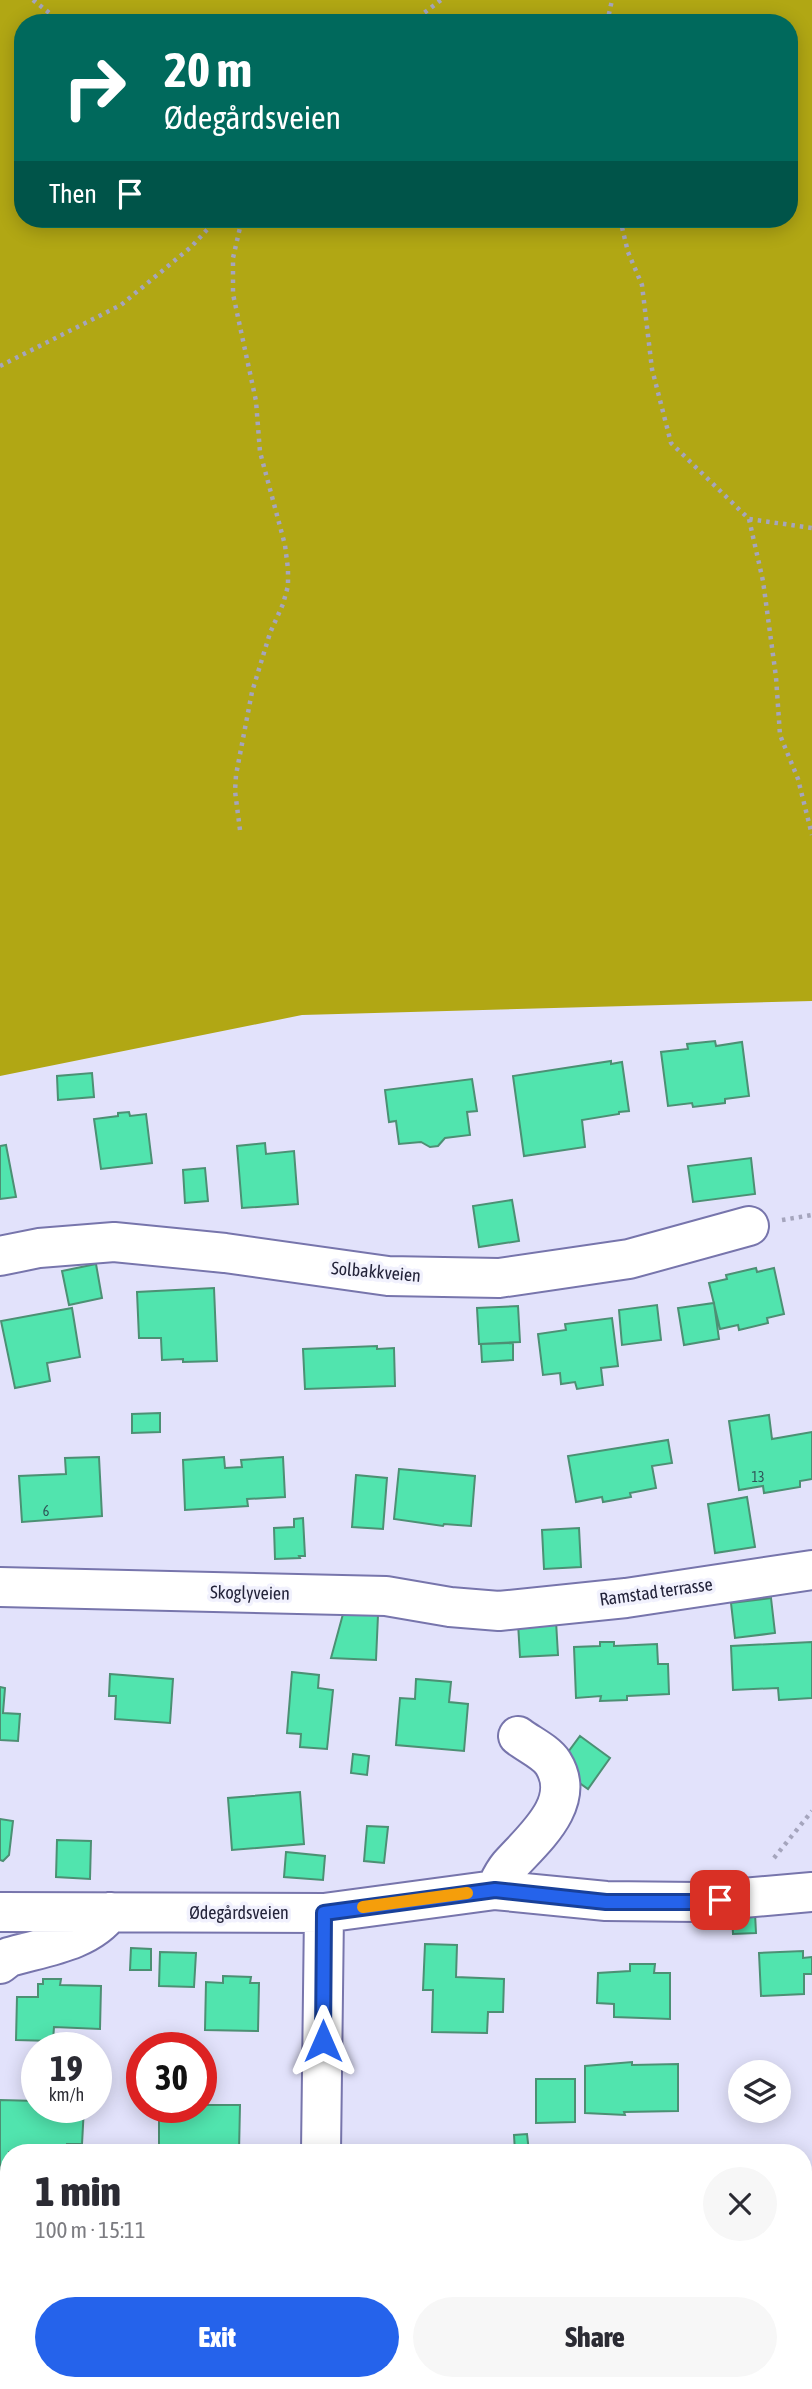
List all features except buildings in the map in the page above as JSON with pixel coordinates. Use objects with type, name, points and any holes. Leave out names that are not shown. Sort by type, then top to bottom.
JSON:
[{"type":"street","name":"Solbakkveien","points":[[0,1256],[39,1248],[114,1242],[225,1253],[388,1276],[499,1278],[629,1259],[749,1226]]},
{"type":"street","name":"Ramstad terrasse","points":[[499,1611],[626,1598],[812,1570]]},
{"type":"street","name":"Skoglyveien","points":[[0,1587],[386,1595],[450,1607],[499,1611]]},
{"type":"street","points":[[495,1890],[507,1869],[536,1838],[559,1802],[560,1781],[552,1761],[518,1736]]},
{"type":"street","name":"Ødegårdsveien","points":[[0,1912],[324,1913],[495,1890],[606,1902],[697,1902],[812,1892]]},
{"type":"street","points":[[0,1964],[9,1957],[83,1935],[96,1928],[110,1912]]},
{"type":"street","points":[[321,2144],[324,1913]]},
{"type":"path","points":[[33,0],[51,14]]},
{"type":"path","points":[[423,14],[441,0]]},
{"type":"path","points":[[0,366],[121,305],[191,247],[209,228]]},
{"type":"path","points":[[240,228],[233,258],[233,294],[256,401],[260,452],[285,545],[288,569],[285,595],[252,692],[236,775],[235,791],[240,830]]},
{"type":"path","points":[[622,228],[628,252],[642,285],[652,369],[671,443],[749,519],[763,581],[776,677],[780,735],[798,779],[812,835]]},
{"type":"path","points":[[749,519],[812,528]]},
{"type":"path","points":[[766,1896],[768,1871],[773,1860],[812,1811]]},
{"type":"shaded area","points":[[0,0],[812,0],[812,1001],[302,1015],[0,1076]]},
{"type":"slow traffic","points":[[363,1907],[467,1893]]},
{"type":"route","points":[[323,2041],[324,1913],[495,1890],[606,1902],[720,1900]]}]
